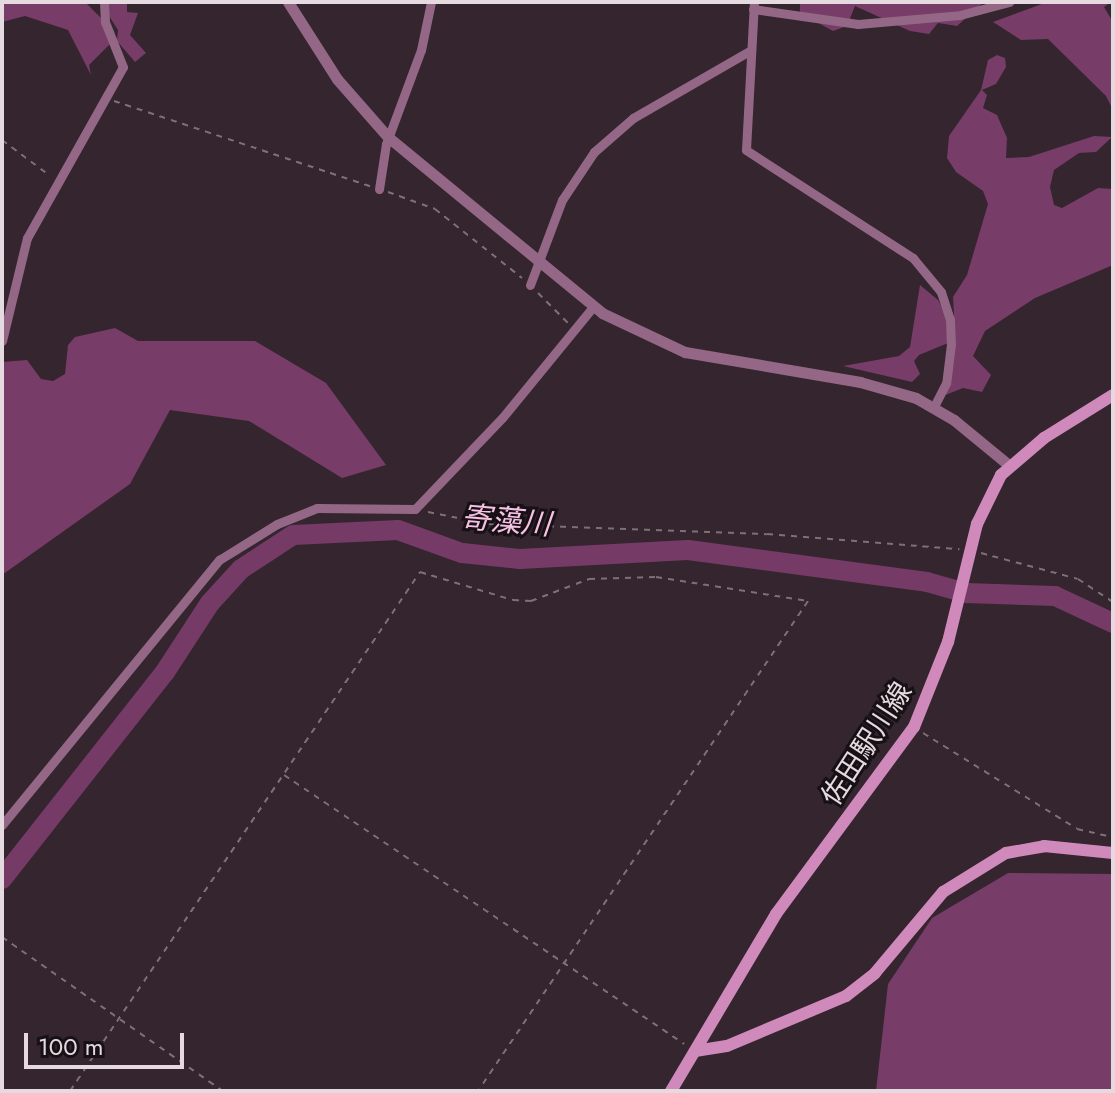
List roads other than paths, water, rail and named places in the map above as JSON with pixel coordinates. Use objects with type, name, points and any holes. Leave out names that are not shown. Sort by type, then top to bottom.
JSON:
[{"type":"main road","name":"佐田駅川線","points":[[671,1091],[776,914],[914,727],[948,642],[969,553],[985,504],[1010,466],[1113,395]]},
{"type":"main road","points":[[695,1051],[727,1046],[846,996],[875,973],[943,892],[1006,853],[1044,846],[1113,853]]},
{"type":"street","points":[[2,341],[27,238],[125,60],[105,22],[104,2]]},
{"type":"street","points":[[288,2],[337,79],[388,137],[593,307],[627,329],[685,352],[860,382],[934,407],[1010,466]]},
{"type":"street","points":[[379,189],[388,137],[421,50],[431,2]]},
{"type":"street","points":[[934,407],[946,383],[951,344],[950,319],[941,292],[913,258],[746,150],[748,52],[754,6],[858,24],[960,15],[1009,2]]},
{"type":"street","points":[[530,285],[562,200],[594,152],[633,118],[748,52]]},
{"type":"street","points":[[2,825],[219,560],[277,524],[317,508],[415,509],[502,418],[593,307]]},
{"type":"waterway","name":"寄藻川","points":[[2,879],[165,672],[210,603],[241,569],[293,535],[398,530],[462,553],[520,559],[688,550],[927,582],[966,593],[1055,596],[1113,623]]}]
